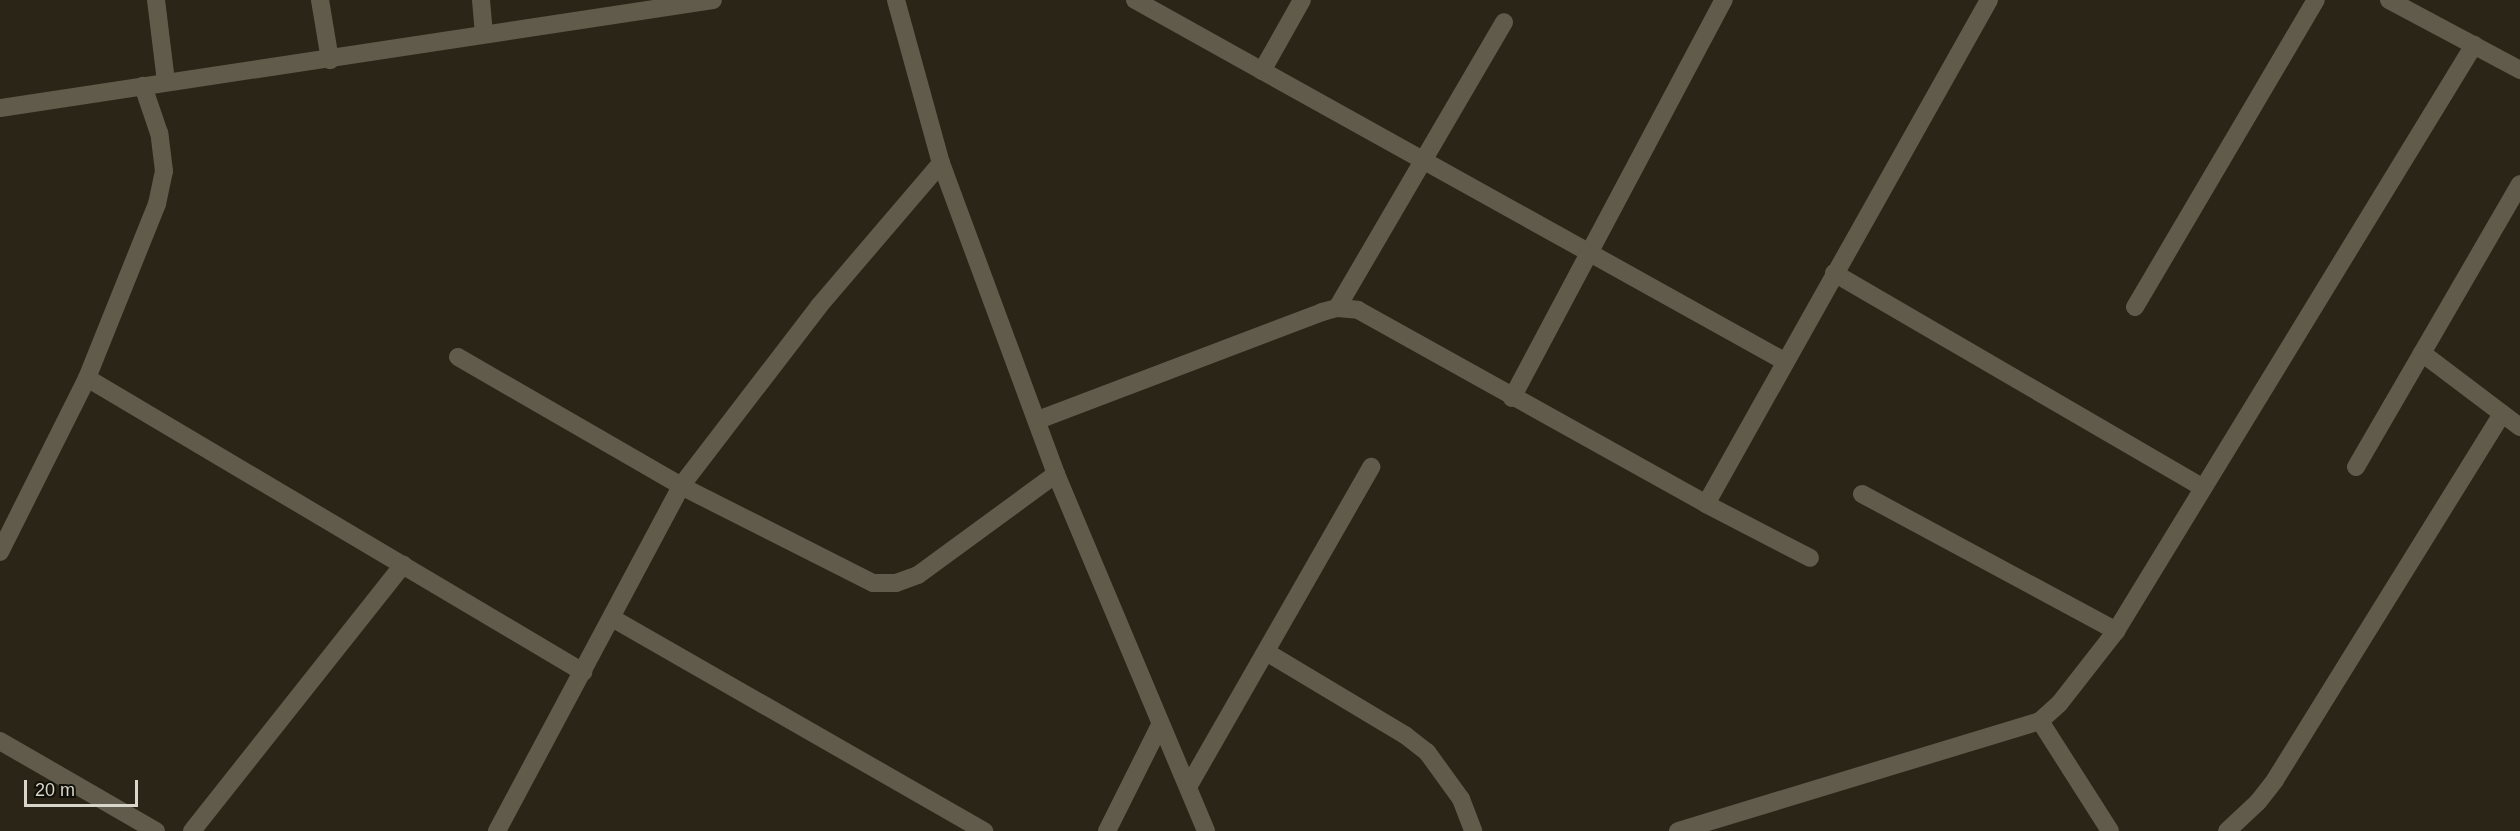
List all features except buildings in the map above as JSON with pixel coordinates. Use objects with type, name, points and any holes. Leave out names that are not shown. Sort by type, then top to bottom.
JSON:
[{"type":"street","points":[[156,0],[166,81]]},
{"type":"street","points":[[320,0],[330,60]]},
{"type":"street","points":[[481,0],[484,34]]},
{"type":"street","points":[[0,108],[166,81],[330,60],[484,34],[713,0]]},
{"type":"street","points":[[896,0],[941,163],[1038,420],[1056,474],[1206,831]]},
{"type":"street","points":[[1135,0],[1784,361]]},
{"type":"street","points":[[1262,71],[1302,0]]},
{"type":"street","points":[[1512,398],[1724,0]]},
{"type":"street","points":[[1706,504],[1784,361],[1989,0]]},
{"type":"street","points":[[2135,307],[2316,0]]},
{"type":"street","points":[[2389,0],[2520,70]]},
{"type":"street","points":[[1337,308],[1504,22]]},
{"type":"street","points":[[1678,831],[2040,721],[2078,683],[2116,631],[2474,45]]},
{"type":"street","points":[[0,552],[87,378],[157,204],[164,171],[159,133],[142,86]]},
{"type":"street","points":[[497,831],[681,486],[812,315],[941,163]]},
{"type":"street","points":[[2356,466],[2520,184]]},
{"type":"street","points":[[1834,273],[2203,488]]},
{"type":"street","points":[[1038,420],[1337,308],[1358,310],[1512,398],[1810,558]]},
{"type":"street","points":[[2422,353],[2520,427]]},
{"type":"street","points":[[458,357],[681,486],[849,574],[873,583],[896,583],[918,575],[1056,474]]},
{"type":"street","points":[[87,378],[583,672]]},
{"type":"street","points":[[2227,831],[2259,802],[2275,780],[2502,414]]},
{"type":"street","points":[[1188,787],[1268,653],[1371,467]]},
{"type":"street","points":[[1862,494],[2116,631]]},
{"type":"street","points":[[192,831],[404,565]]},
{"type":"street","points":[[612,618],[984,831]]},
{"type":"street","points":[[1268,653],[1427,752],[1461,799],[1473,831]]},
{"type":"street","points":[[2040,721],[2110,831]]},
{"type":"street","points":[[1107,831],[1160,725]]},
{"type":"street","points":[[0,741],[156,831]]}]
